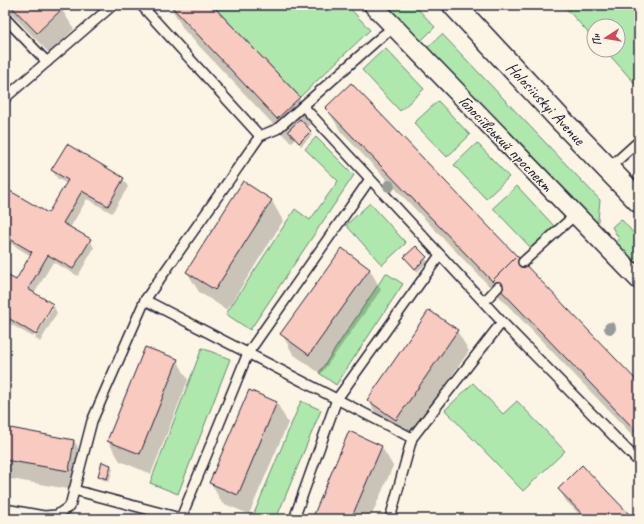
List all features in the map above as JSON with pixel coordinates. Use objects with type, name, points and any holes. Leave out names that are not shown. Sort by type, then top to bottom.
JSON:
[{"type":"highway","name":"Holosiivskyi Avenue","points":[[454,5],[639,201]]},
{"type":"street","name":"Голосіївський проспект","points":[[372,5],[639,280]]},
{"type":"lane","points":[[5,98],[113,5]]},
{"type":"lane","points":[[141,5],[260,136]]},
{"type":"lane","points":[[5,18],[47,62]]},
{"type":"lane","points":[[5,508],[44,516],[57,515],[70,506],[92,421],[145,300],[260,136],[277,129],[394,27]]},
{"type":"lane","points":[[303,106],[502,322],[639,462]]},
{"type":"lane","points":[[608,169],[639,140]]},
{"type":"lane","points":[[74,490],[182,519],[248,353],[370,179]]},
{"type":"lane","points":[[523,262],[575,215]]},
{"type":"lane","points":[[294,519],[337,399],[440,255]]},
{"type":"lane","points":[[484,302],[498,288]]},
{"type":"lane","points":[[145,300],[412,438]]},
{"type":"lane","points":[[390,519],[412,438],[502,322]]},
{"type":"green space","points":[[212,5],[347,5],[370,30],[300,97]]},
{"type":"green space","points":[[384,5],[414,5],[435,27],[420,42]]},
{"type":"green space","points":[[563,5],[639,5],[639,88],[612,58],[626,58],[626,18],[586,18],[586,30]]},
{"type":"green space","points":[[442,34],[600,200],[597,230],[426,49]]},
{"type":"green space","points":[[385,48],[424,89],[400,111],[362,70]]},
{"type":"green space","points":[[438,101],[470,135],[447,157],[414,123]]},
{"type":"green space","points":[[316,137],[354,175],[250,330],[226,314],[295,209],[310,220],[338,181],[305,149]]},
{"type":"green space","points":[[477,143],[509,177],[486,199],[454,165]]},
{"type":"green space","points":[[517,186],[555,227],[532,249],[493,208]]},
{"type":"green space","points":[[370,203],[406,243],[382,265],[346,225]]},
{"type":"green space","points":[[621,219],[639,239],[639,272],[614,246],[619,239],[612,227]]},
{"type":"green space","points":[[386,273],[403,284],[336,385],[319,373]]},
{"type":"green space","points":[[202,348],[230,359],[178,494],[150,483]]},
{"type":"green space","points":[[473,383],[503,414],[517,401],[565,451],[523,491],[445,410]]},
{"type":"green space","points":[[301,401],[321,410],[276,519],[260,519],[253,516]]},
{"type":"building","points":[[10,5],[60,5],[63,8],[37,33]]},
{"type":"building","points":[[170,5],[212,5],[300,97],[277,119]]},
{"type":"building","points":[[351,83],[517,256],[492,281],[325,108]]},
{"type":"building","points":[[300,119],[311,131],[299,143],[288,131]]},
{"type":"building","points":[[67,144],[124,178],[108,206],[82,191],[63,223],[91,239],[73,269],[48,255],[28,289],[53,304],[36,335],[5,316],[5,274],[16,280],[32,252],[5,236],[5,188],[48,213],[68,180],[51,170]]},
{"type":"building","points":[[243,181],[272,200],[215,290],[186,272]]},
{"type":"building","points":[[416,246],[427,257],[415,269],[404,257]]},
{"type":"building","points":[[342,248],[370,269],[309,355],[280,334]]},
{"type":"building","points":[[517,256],[639,383],[639,434],[492,281]]},
{"type":"building","points":[[429,310],[458,330],[396,420],[367,400]]},
{"type":"building","points":[[145,347],[178,359],[140,454],[107,441]]},
{"type":"building","points":[[249,390],[277,402],[238,495],[209,483]]},
{"type":"building","points":[[5,427],[74,440],[69,471],[5,460]]},
{"type":"building","points":[[349,431],[382,446],[351,519],[312,519]]},
{"type":"building","points":[[102,462],[111,465],[107,479],[98,476]]},
{"type":"building","points":[[582,465],[631,516],[628,519],[587,519],[558,489]]}]
